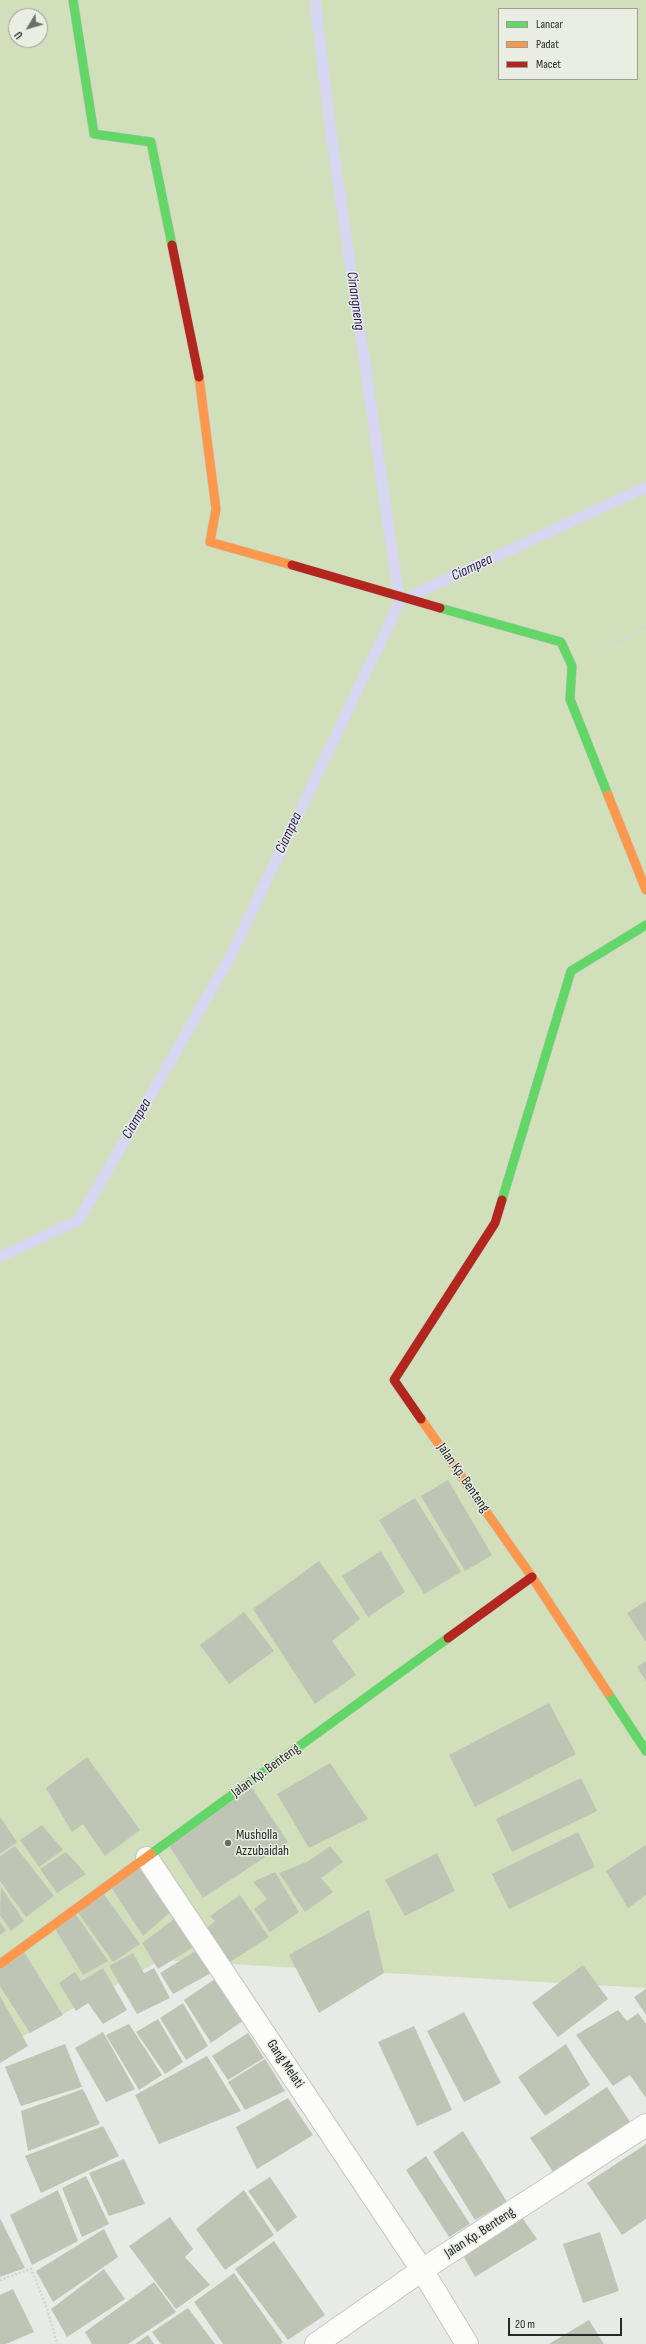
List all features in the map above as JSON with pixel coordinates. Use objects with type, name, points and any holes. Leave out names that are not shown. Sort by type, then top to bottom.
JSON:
[{"type":"street","points":[[73,0],[94,134],[151,142],[203,399],[216,509],[210,542],[560,642],[572,666],[570,699],[646,890]]},
{"type":"street","name":"Jalan Kp. Benteng","points":[[646,925],[571,971],[495,1224],[394,1380],[532,1577],[646,1751]]},
{"type":"street","name":"Jalan Kp. Benteng","points":[[0,1964],[148,1858],[532,1577]]},
{"type":"street","name":"Gang Melati","points":[[148,1858],[422,2270],[467,2344]]},
{"type":"street","name":"Jalan Kp. Benteng","points":[[316,2344],[422,2270],[646,2125]]},
{"type":"path","points":[[572,666],[646,627]]},
{"type":"path","points":[[0,2280],[31,2269],[47,2308],[57,2344]]},
{"type":"green space","points":[[0,0],[646,0],[646,1988],[161,1960],[0,2049]]},
{"type":"building","points":[[448,1480],[492,1555],[465,1571],[421,1496]]},
{"type":"building","points":[[415,1498],[461,1572],[424,1594],[379,1520]]},
{"type":"building","points":[[381,1551],[405,1592],[368,1617],[342,1576]]},
{"type":"building","points":[[319,1561],[360,1619],[332,1641],[356,1675],[315,1704],[253,1609]]},
{"type":"building","points":[[646,1601],[646,1642],[627,1613]]},
{"type":"building","points":[[244,1612],[274,1651],[229,1684],[200,1645]]},
{"type":"building","points":[[646,1661],[646,1681],[637,1667]]},
{"type":"building","points":[[549,1703],[576,1754],[475,1807],[449,1755]]},
{"type":"building","points":[[87,1757],[140,1830],[105,1856],[83,1824],[72,1832],[46,1788]]},
{"type":"building","points":[[330,1763],[368,1819],[309,1848],[277,1794]]},
{"type":"building","points":[[581,1778],[597,1811],[512,1852],[496,1819]]},
{"type":"building","name":"Musholla Azzubaidah","points":[[252,1788],[288,1842],[203,1898],[168,1844]]},
{"type":"building","points":[[0,1817],[17,1842],[0,1854]]},
{"type":"building","points":[[42,1825],[63,1850],[39,1867],[20,1840]]},
{"type":"building","points":[[578,1832],[595,1867],[509,1909],[492,1874]]},
{"type":"building","points":[[646,1845],[646,1895],[628,1908],[606,1871]]},
{"type":"building","points":[[15,1846],[54,1896],[26,1917],[0,1881],[0,1856]]},
{"type":"building","points":[[330,1846],[343,1862],[321,1878],[333,1892],[305,1912],[279,1873],[307,1862]]},
{"type":"building","points":[[66,1852],[86,1874],[57,1893],[40,1869]]},
{"type":"building","points":[[437,1853],[455,1891],[405,1916],[385,1880]]},
{"type":"building","points":[[141,1867],[174,1909],[143,1936],[111,1887]]},
{"type":"building","points":[[275,1872],[299,1912],[270,1932],[254,1909],[267,1899],[253,1882]]},
{"type":"building","points":[[1,1887],[24,1921],[11,1931],[0,1915]]},
{"type":"building","points":[[103,1893],[140,1944],[113,1962],[77,1911]]},
{"type":"building","points":[[240,1895],[269,1937],[227,1964],[204,1930],[215,1921],[210,1916]]},
{"type":"building","points":[[369,1910],[384,1973],[319,2013],[289,1955]]},
{"type":"building","points":[[75,1913],[108,1961],[83,1975],[54,1927]]},
{"type":"building","points":[[177,1917],[197,1945],[158,1969],[142,1943]]},
{"type":"building","points":[[0,1922],[6,1930],[0,1935]]},
{"type":"building","points":[[199,1949],[211,1973],[173,1994],[160,1973]]},
{"type":"building","points":[[24,1952],[63,2015],[30,2033],[0,1986],[0,1970]]},
{"type":"building","points":[[133,1953],[144,1973],[154,1968],[170,1998],[137,2014],[109,1966]]},
{"type":"building","points":[[583,1965],[608,1999],[558,2037],[532,2003]]},
{"type":"building","points":[[103,1968],[127,2010],[103,2024],[88,2003],[76,2011],[59,1983],[75,1972],[81,1981]]},
{"type":"building","points":[[215,1979],[244,2020],[211,2043],[184,2000]]},
{"type":"building","points":[[646,1989],[646,2015],[634,1997]]},
{"type":"building","points":[[0,1996],[28,2046],[0,2063]]},
{"type":"building","points":[[183,2003],[208,2046],[186,2060],[160,2018]]},
{"type":"building","points":[[618,2010],[627,2021],[638,2013],[646,2024],[646,2098],[630,2075],[613,2086],[576,2035]]},
{"type":"building","points":[[464,2012],[501,2083],[464,2102],[427,2031]]},
{"type":"building","points":[[158,2019],[183,2062],[165,2074],[136,2032]]},
{"type":"building","points":[[129,2024],[162,2075],[139,2090],[106,2035]]},
{"type":"building","points":[[414,2026],[452,2110],[417,2126],[378,2042]]},
{"type":"building","points":[[103,2032],[135,2089],[106,2102],[75,2048]]},
{"type":"building","points":[[248,2033],[264,2058],[228,2080],[212,2056]]},
{"type":"building","points":[[65,2044],[82,2087],[21,2106],[5,2067]]},
{"type":"building","points":[[566,2044],[590,2085],[545,2116],[518,2077]]},
{"type":"building","points":[[207,2056],[241,2111],[159,2144],[135,2095]]},
{"type":"building","points":[[265,2059],[285,2091],[245,2110],[228,2082]]},
{"type":"building","points":[[607,2087],[630,2122],[554,2173],[530,2138]]},
{"type":"building","points":[[83,2089],[100,2124],[28,2151],[21,2111]]},
{"type":"building","points":[[288,2098],[313,2135],[257,2169],[236,2127]]},
{"type":"building","points":[[103,2126],[119,2156],[41,2193],[25,2156]]},
{"type":"building","points":[[463,2131],[507,2202],[475,2220],[433,2152]]},
{"type":"building","points":[[646,2144],[646,2219],[622,2235],[587,2183]]},
{"type":"building","points":[[426,2156],[470,2224],[449,2237],[406,2170]]},
{"type":"building","points":[[124,2159],[145,2204],[109,2216],[89,2173]]},
{"type":"building","points":[[86,2176],[109,2224],[82,2237],[62,2188]]},
{"type":"building","points":[[270,2177],[297,2217],[277,2232],[248,2191]]},
{"type":"building","points":[[58,2190],[78,2241],[32,2265],[10,2215]]},
{"type":"building","points":[[244,2190],[274,2235],[225,2270],[196,2229]]},
{"type":"building","points":[[519,2213],[537,2239],[475,2277],[460,2250]]},
{"type":"building","points":[[170,2217],[193,2249],[185,2257],[210,2285],[176,2309],[129,2246]]},
{"type":"building","points":[[0,2218],[25,2268],[0,2277]]},
{"type":"building","points":[[104,2229],[118,2257],[53,2302],[36,2271]]},
{"type":"building","points":[[600,2232],[619,2291],[583,2303],[563,2244]]},
{"type":"building","points":[[274,2241],[325,2315],[288,2340],[235,2269]]},
{"type":"building","points":[[104,2269],[125,2299],[67,2337],[51,2309]]},
{"type":"building","points":[[234,2273],[283,2342],[281,2344],[223,2344],[194,2302]]},
{"type":"building","points":[[154,2282],[176,2312],[128,2344],[92,2344],[85,2332]]},
{"type":"building","points":[[13,2289],[34,2332],[6,2344],[0,2344],[0,2295]]},
{"type":"building","points":[[188,2308],[215,2344],[161,2344],[152,2332]]},
{"type":"building","points":[[589,2320],[604,2344],[549,2344]]},
{"type":"building","points":[[148,2335],[154,2344],[135,2344]]},
{"type":"waterway","name":"Cinangneng","points":[[315,0],[330,126],[399,598]]},
{"type":"waterway","name":"Ciampea","points":[[0,1257],[79,1220],[230,957],[400,601],[646,487]]},
{"type":"traffic: fast","points":[[73,0],[94,134],[151,142],[172,245]]},
{"type":"traffic: fast","points":[[440,608],[561,642],[572,666],[570,699],[608,795]]},
{"type":"traffic: fast","points":[[502,1200],[571,971],[646,925]]},
{"type":"traffic: fast","points":[[151,1854],[448,1638]]},
{"type":"traffic: fast","points":[[608,1693],[646,1751]]},
{"type":"traffic: slow","points":[[199,377],[216,509],[210,542],[292,565]]},
{"type":"traffic: slow","points":[[608,795],[646,890]]},
{"type":"traffic: slow","points":[[421,1419],[532,1577],[608,1693]]},
{"type":"traffic: slow","points":[[0,1964],[151,1854]]},
{"type":"traffic: jam","points":[[172,245],[199,377]]},
{"type":"traffic: jam","points":[[292,565],[440,608]]},
{"type":"traffic: jam","points":[[421,1419],[394,1380],[495,1223],[502,1200]]},
{"type":"traffic: jam","points":[[448,1638],[532,1577]]},
{"type":"place","name":"Musholla Azzubaidah","points":[[228,1843]]}]
